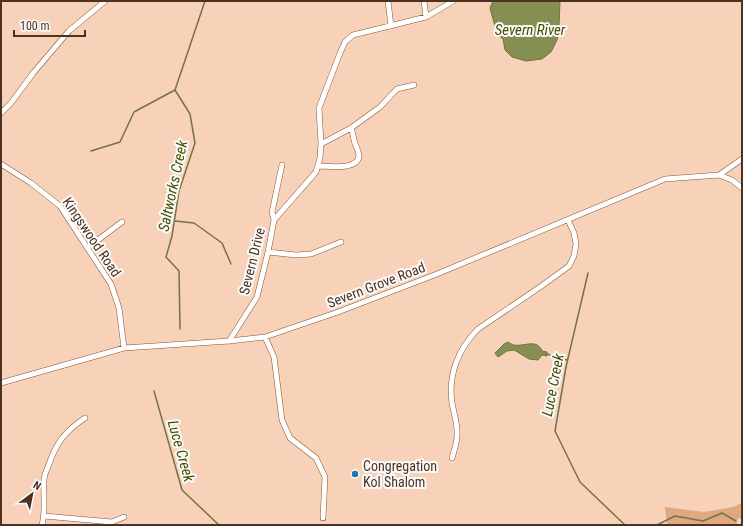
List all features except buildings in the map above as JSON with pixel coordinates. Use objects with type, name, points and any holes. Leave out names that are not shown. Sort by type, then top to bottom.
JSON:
[{"type":"street","points":[[1,113],[11,103],[34,72],[69,31],[105,1]]},
{"type":"street","points":[[388,1],[391,26]]},
{"type":"street","points":[[424,1],[426,17]]},
{"type":"street","name":"Severn Drive","points":[[228,341],[257,297],[274,220],[316,172],[320,158],[321,144],[319,108],[346,42],[352,35],[426,17],[444,4],[453,1]]},
{"type":"street","points":[[321,144],[351,128],[380,107],[397,88],[414,85]]},
{"type":"street","points":[[318,166],[346,166],[353,165],[357,161],[359,156],[358,148],[351,128]]},
{"type":"street","points":[[719,175],[742,159]]},
{"type":"street","name":"Kingswood Road","points":[[1,164],[31,183],[60,206],[111,284],[119,308],[124,348]]},
{"type":"street","points":[[274,220],[272,212],[282,165]]},
{"type":"street","points":[[719,175],[732,180],[742,188]]},
{"type":"street","name":"Severn Grove Road","points":[[1,382],[124,348],[265,337],[338,312],[437,274],[665,179],[719,175]]},
{"type":"street","points":[[452,458],[457,437],[451,392],[452,379],[458,357],[472,335],[478,330],[540,288],[569,266],[574,256],[576,244],[574,233],[568,220]]},
{"type":"street","points":[[87,248],[122,222]]},
{"type":"street","points":[[268,252],[296,255],[311,254],[341,242]]},
{"type":"street","points":[[265,337],[274,357],[282,420],[290,438],[316,458],[325,477],[323,518]]},
{"type":"street","points":[[42,525],[44,516],[44,479],[50,459],[58,442],[73,426],[84,418]]},
{"type":"street","points":[[44,516],[112,522],[124,517]]},
{"type":"shaded area","points":[[742,503],[742,519],[739,518],[736,521],[738,525],[667,525],[665,507],[704,512],[733,507]]},
{"type":"water","name":"Severn River","points":[[493,1],[560,1],[557,40],[551,52],[542,59],[526,61],[512,57],[505,50],[503,39],[495,34],[494,31],[496,30],[490,8]]},
{"type":"water","points":[[508,342],[514,345],[537,345],[542,351],[547,352],[547,356],[542,355],[538,360],[529,359],[514,350],[507,351],[498,357],[495,353]]},
{"type":"waterway","name":"Saltworks Creek","points":[[180,329],[179,271],[166,257],[172,236],[179,191],[195,143],[190,114],[175,90],[205,1]]},
{"type":"waterway","points":[[91,151],[120,142],[134,112],[175,90]]},
{"type":"waterway","points":[[175,221],[194,223],[222,243],[231,264]]},
{"type":"waterway","name":"Luce Creek","points":[[588,273],[566,367],[555,431],[580,482],[625,525]]},
{"type":"waterway","points":[[547,354],[567,360]]},
{"type":"waterway","name":"Luce Creek","points":[[154,391],[182,490],[219,525]]},
{"type":"waterway","name":"Luce Creek","points":[[657,525],[675,516],[703,521],[722,513],[736,521]]},
{"type":"place","name":"Congregation Kol Shalom","points":[[355,474]]}]
